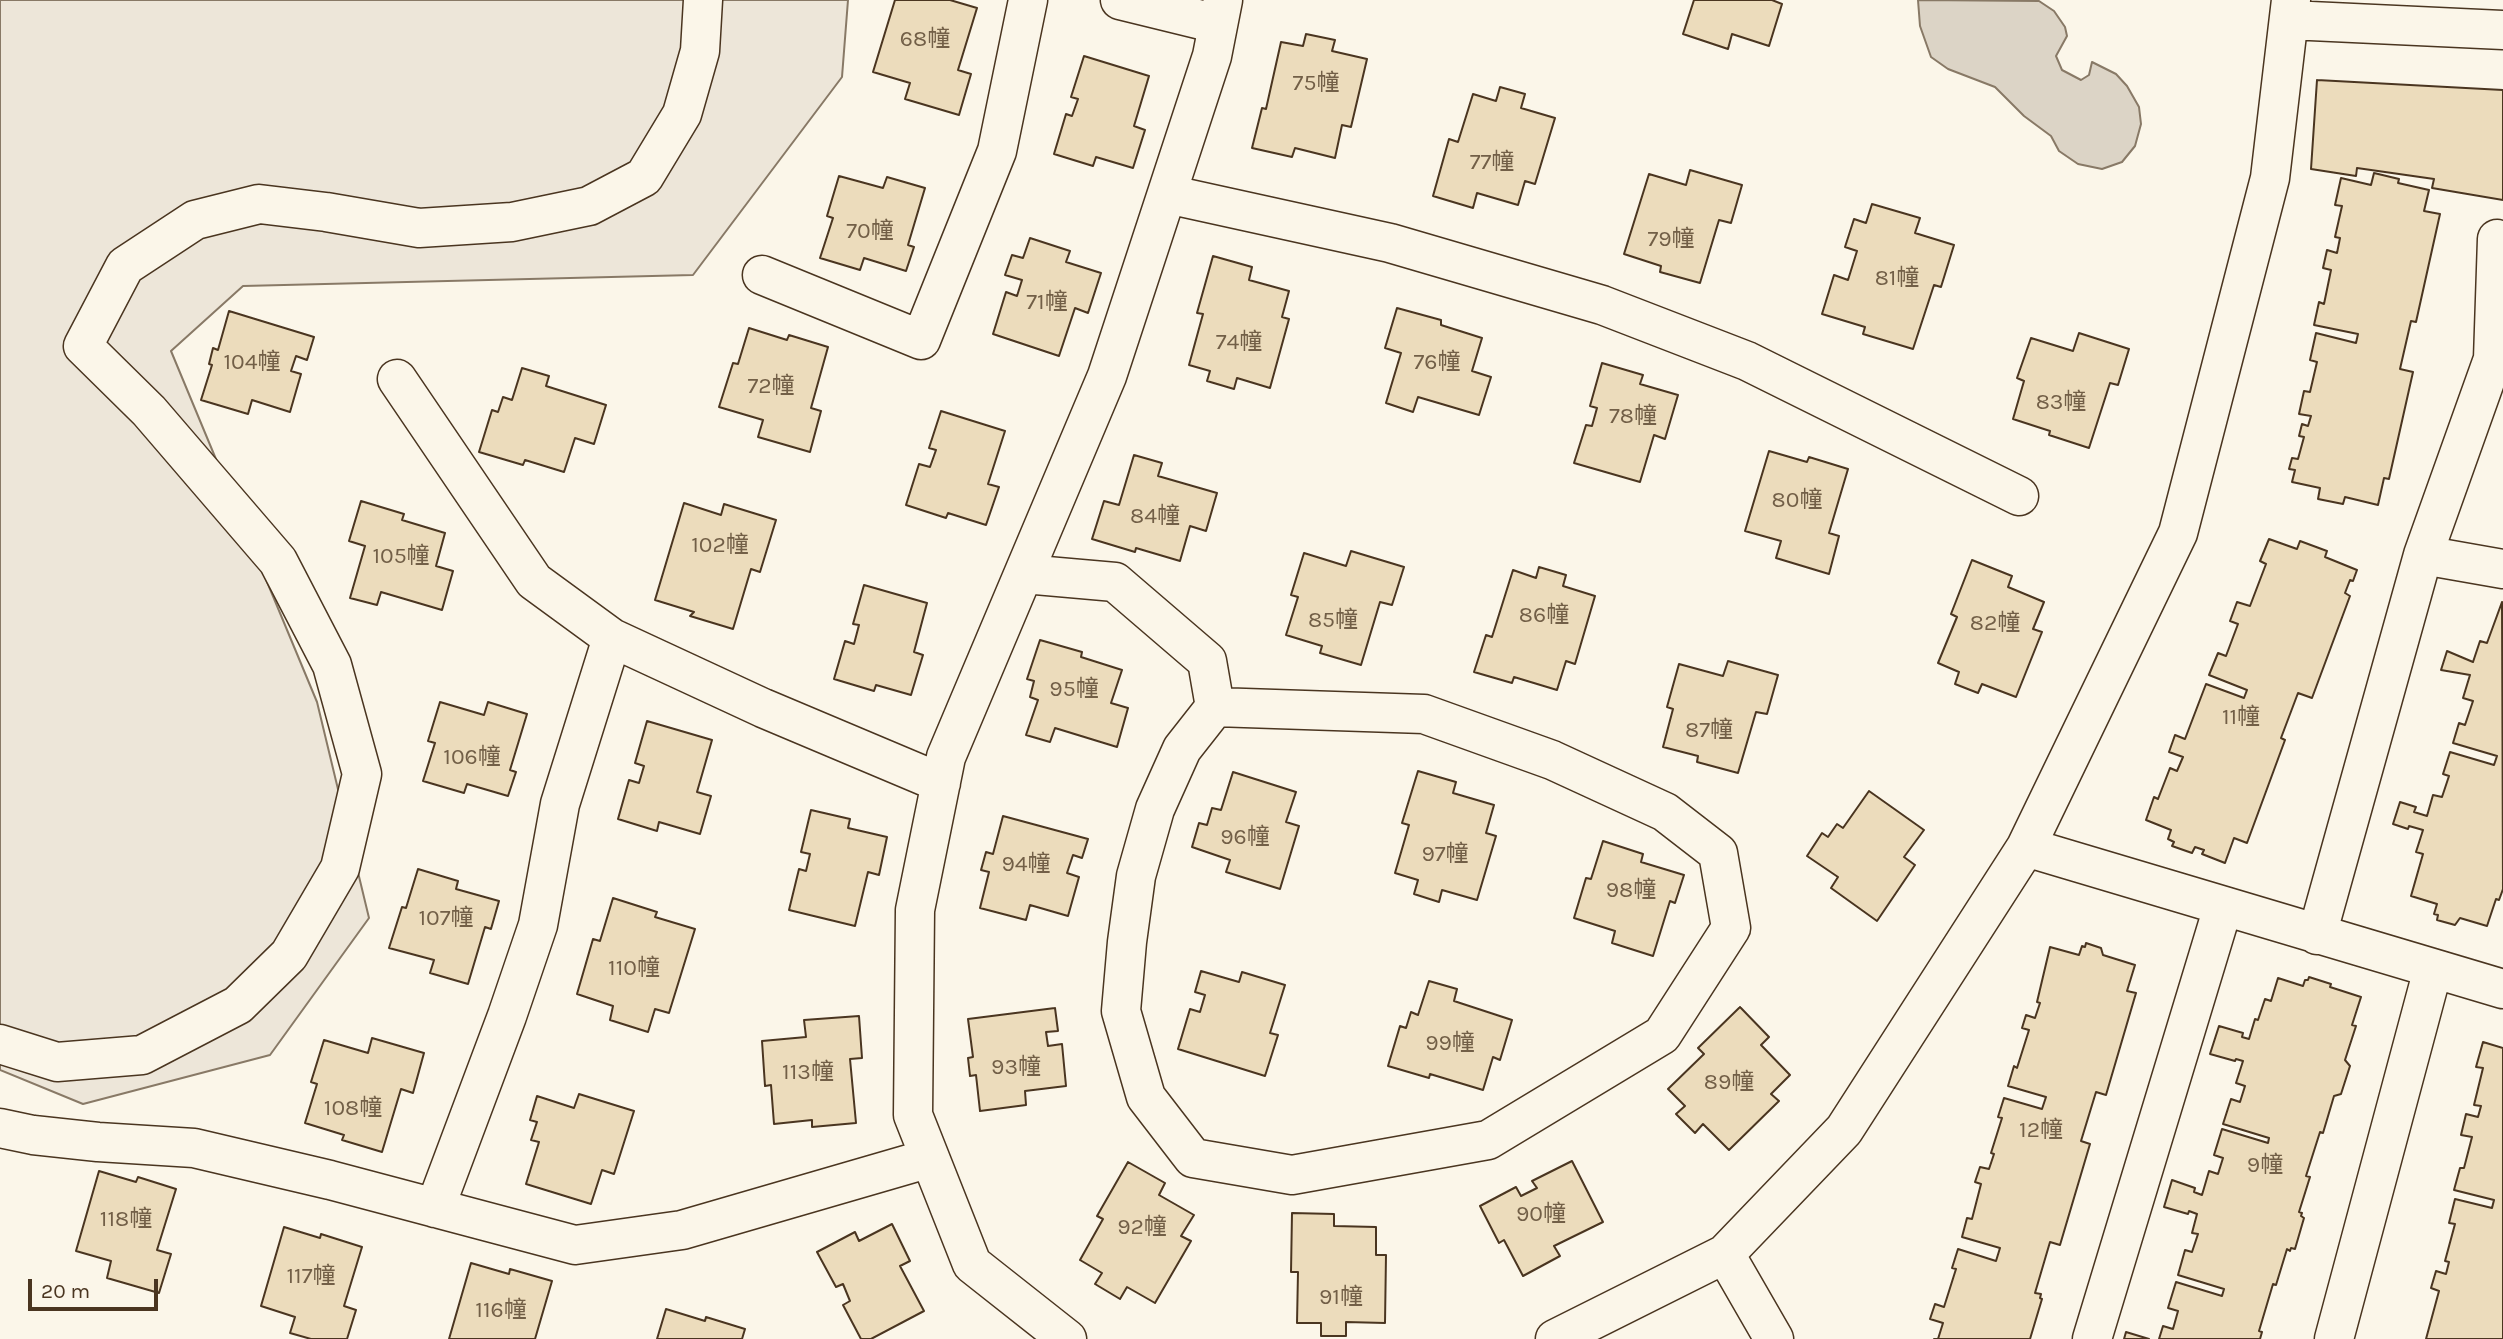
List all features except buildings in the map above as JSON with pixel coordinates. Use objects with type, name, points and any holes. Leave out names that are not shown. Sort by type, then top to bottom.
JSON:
[{"type":"street","points":[[0,1044],[57,1062],[142,1055],[238,1005],[289,955],[340,867],[362,774],[332,665],[278,561],[149,411],[83,346],[125,266],[195,220],[258,204],[326,212],[419,228],[512,222],[589,206],[644,177],[682,114],[700,51],[703,0]]},
{"type":"street","points":[[762,275],[921,341],[997,150],[1028,0]]},
{"type":"street","points":[[1067,1339],[972,1264],[913,1115],[915,911],[946,757],[1107,376],[1212,56],[1220,12],[1120,0]]},
{"type":"street","points":[[1555,1339],[1725,1254],[1844,1130],[2026,848],[2178,533],[2270,178],[2290,10],[2503,30]]},
{"type":"street","points":[[1167,194],[1390,243],[1602,305],[1746,361],[2019,496]]},
{"type":"street","points":[[2316,935],[2423,555],[2493,359],[2497,239]]},
{"type":"street","points":[[397,379],[534,581],[612,638],[763,708],[941,783]]},
{"type":"street","points":[[2423,555],[2503,569]]},
{"type":"street","points":[[1024,574],[1115,582],[1207,661],[1215,707],[1182,749],[1155,809],[1136,876],[1121,1011],[1146,1097],[1193,1158],[1292,1175],[1488,1140],[1662,1035],[1731,928],[1717,853],[1665,812],[1552,760],[1424,714],[1215,707]]},
{"type":"street","points":[[435,1208],[508,1016],[538,926],[560,804],[612,638]]},
{"type":"street","points":[[2026,848],[2503,989]]},
{"type":"street","points":[[2092,1339],[2223,907]]},
{"type":"street","points":[[2334,1339],[2433,969]]},
{"type":"street","points":[[0,1128],[33,1135],[98,1142],[194,1148],[575,1245],[682,1230],[930,1158]]},
{"type":"street","points":[[1725,1254],[1774,1339]]},
{"type":"shaded area","points":[[0,0],[848,0],[842,77],[693,275],[243,286],[171,351],[317,702],[369,918],[270,1055],[83,1104],[0,1070]]},
{"type":"shaded area","points":[[1918,0],[2039,1],[2054,11],[2065,27],[2067,36],[2056,56],[2062,70],[2081,80],[2089,75],[2092,62],[2116,74],[2127,86],[2139,107],[2141,124],[2135,146],[2122,162],[2102,169],[2078,164],[2059,151],[2051,136],[2024,116],[1995,87],[1948,69],[1931,57],[1920,26]]}]
